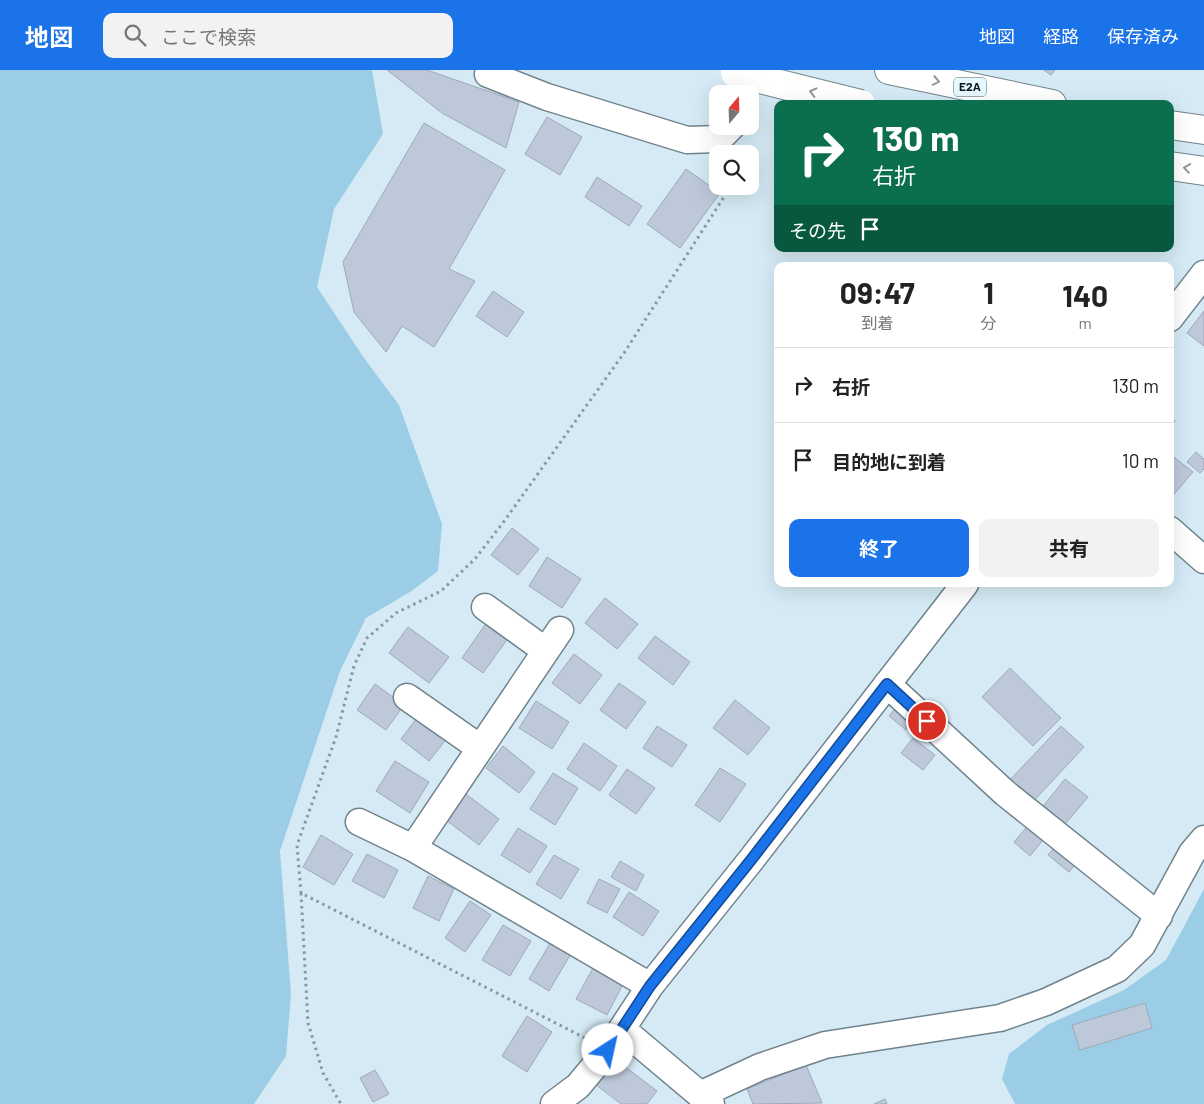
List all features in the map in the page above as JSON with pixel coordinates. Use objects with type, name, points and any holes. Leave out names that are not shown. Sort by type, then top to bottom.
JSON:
[{"type":"highway","name":"E2A","points":[[889,70],[1033,100]]},
{"type":"highway","points":[[741,77],[842,100]]},
{"type":"highway","points":[[1174,126],[1204,130]]},
{"type":"highway","points":[[1174,167],[1204,171]]},
{"type":"street","points":[[488,74],[547,98],[687,140],[719,139],[723,135]]},
{"type":"street","points":[[1174,313],[1204,274]]},
{"type":"street","points":[[1174,534],[1204,560]]},
{"type":"street","points":[[554,1104],[578,1086],[615,1039],[650,986],[751,860],[963,587]]},
{"type":"street","points":[[486,607],[546,651]]},
{"type":"street","points":[[413,848],[560,630]]},
{"type":"street","points":[[887,684],[1005,793],[1159,916]]},
{"type":"street","points":[[407,697],[480,748]]},
{"type":"street","points":[[359,822],[413,848],[650,986]]},
{"type":"street","points":[[615,1039],[706,1100],[760,1068],[825,1045],[1000,1018],[1046,1002],[1117,969],[1142,945],[1192,853],[1204,839]]},
{"type":"path","points":[[341,1104],[323,1073],[308,1023],[297,845],[336,737],[354,666],[367,638],[396,613],[441,591],[475,559],[624,353],[726,195]]},
{"type":"path","points":[[301,893],[615,1039]]},
{"type":"shaded area","points":[[0,70],[372,70],[383,134],[334,209],[317,287],[364,358],[399,405],[442,524],[438,571],[410,592],[366,618],[340,671],[280,851],[291,994],[286,1056],[254,1104],[0,1104]]},
{"type":"shaded area","points":[[1204,889],[1204,1104],[1015,1104],[1002,1079],[1009,1054],[1047,1025],[1124,990],[1166,960]]},
{"type":"building","points":[[387,70],[427,70],[519,102],[506,148],[442,113]]},
{"type":"building","points":[[1044,70],[1055,70],[1051,75]]},
{"type":"building","points":[[547,117],[582,137],[560,175],[525,154]]},
{"type":"building","points":[[424,123],[505,170],[449,269],[475,281],[434,347],[402,326],[386,352],[354,312],[343,262]]},
{"type":"building","points":[[686,169],[709,185],[709,195],[719,195],[680,248],[647,224]]},
{"type":"building","points":[[597,177],[642,206],[629,226],[585,197]]},
{"type":"building","points":[[493,291],[524,312],[507,337],[476,316]]},
{"type":"building","points":[[1204,311],[1204,346],[1187,333]]},
{"type":"building","points":[[1196,452],[1204,459],[1204,469],[1200,473],[1187,462]]},
{"type":"building","points":[[1174,457],[1193,472],[1174,494]]},
{"type":"building","points":[[512,528],[539,549],[518,575],[491,555]]},
{"type":"building","points":[[547,557],[581,579],[562,608],[529,586]]},
{"type":"building","points":[[605,598],[638,624],[617,649],[585,623]]},
{"type":"building","points":[[487,622],[509,637],[483,673],[462,658]]},
{"type":"building","points":[[408,627],[449,657],[429,683],[389,653]]},
{"type":"building","points":[[655,636],[690,662],[673,685],[638,658]]},
{"type":"building","points":[[574,654],[602,675],[580,704],[552,683]]},
{"type":"building","points":[[1010,668],[1061,718],[1033,746],[982,697]]},
{"type":"building","points":[[619,683],[646,702],[626,729],[600,710]]},
{"type":"building","points":[[375,684],[404,705],[386,730],[357,710]]},
{"type":"building","points":[[735,700],[770,728],[748,755],[713,728]]},
{"type":"building","points":[[536,701],[569,722],[552,749],[519,728]]},
{"type":"building","points":[[900,703],[917,717],[906,730],[889,716]]},
{"type":"building","points":[[419,715],[448,737],[429,761],[401,739]]},
{"type":"building","points":[[657,726],[687,745],[672,767],[643,748]]},
{"type":"building","points":[[1061,726],[1084,747],[1029,806],[1006,784]]},
{"type":"building","points":[[913,738],[935,755],[923,770],[901,753]]},
{"type":"building","points":[[584,743],[617,766],[600,791],[567,769]]},
{"type":"building","points":[[503,746],[535,772],[519,793],[486,768]]},
{"type":"building","points":[[395,761],[429,782],[410,813],[376,791]]},
{"type":"building","points":[[720,768],[746,784],[720,822],[695,805]]},
{"type":"building","points":[[627,769],[655,788],[636,814],[609,795]]},
{"type":"building","points":[[553,773],[578,788],[555,825],[530,809]]},
{"type":"building","points":[[1065,779],[1088,797],[1062,828],[1040,810]]},
{"type":"building","points":[[466,794],[499,819],[479,845],[446,820]]},
{"type":"building","points":[[1032,821],[1048,834],[1030,856],[1014,842]]},
{"type":"building","points":[[518,828],[547,846],[530,873],[501,855]]},
{"type":"building","points":[[321,835],[353,854],[334,885],[303,867]]},
{"type":"building","points":[[1058,843],[1079,860],[1069,872],[1048,855]]},
{"type":"building","points":[[367,854],[398,870],[384,898],[352,881]]},
{"type":"building","points":[[554,855],[579,869],[561,899],[536,884]]},
{"type":"building","points":[[620,861],[644,875],[636,891],[611,877]]},
{"type":"building","points":[[428,876],[454,889],[439,921],[413,908]]},
{"type":"building","points":[[599,879],[620,889],[607,913],[587,903]]},
{"type":"building","points":[[629,892],[659,911],[643,936],[613,917]]},
{"type":"building","points":[[470,901],[491,915],[465,952],[445,938]]},
{"type":"building","points":[[503,925],[531,941],[510,976],[482,960]]},
{"type":"building","points":[[552,940],[572,952],[549,991],[529,979]]},
{"type":"building","points":[[593,968],[623,984],[607,1015],[576,999]]},
{"type":"building","points":[[1145,1003],[1152,1028],[1080,1050],[1072,1025]]},
{"type":"building","points":[[527,1016],[552,1032],[527,1072],[502,1056]]},
{"type":"building","points":[[615,1059],[657,1091],[647,1104],[621,1104],[595,1084]]},
{"type":"building","points":[[806,1065],[822,1103],[753,1104],[747,1089]]},
{"type":"building","points":[[375,1070],[389,1094],[373,1102],[360,1078]]},
{"type":"building","points":[[885,1099],[887,1104],[874,1104]]},
{"type":"route","points":[[608,1050],[650,986],[751,860],[887,684],[927,721]]}]
